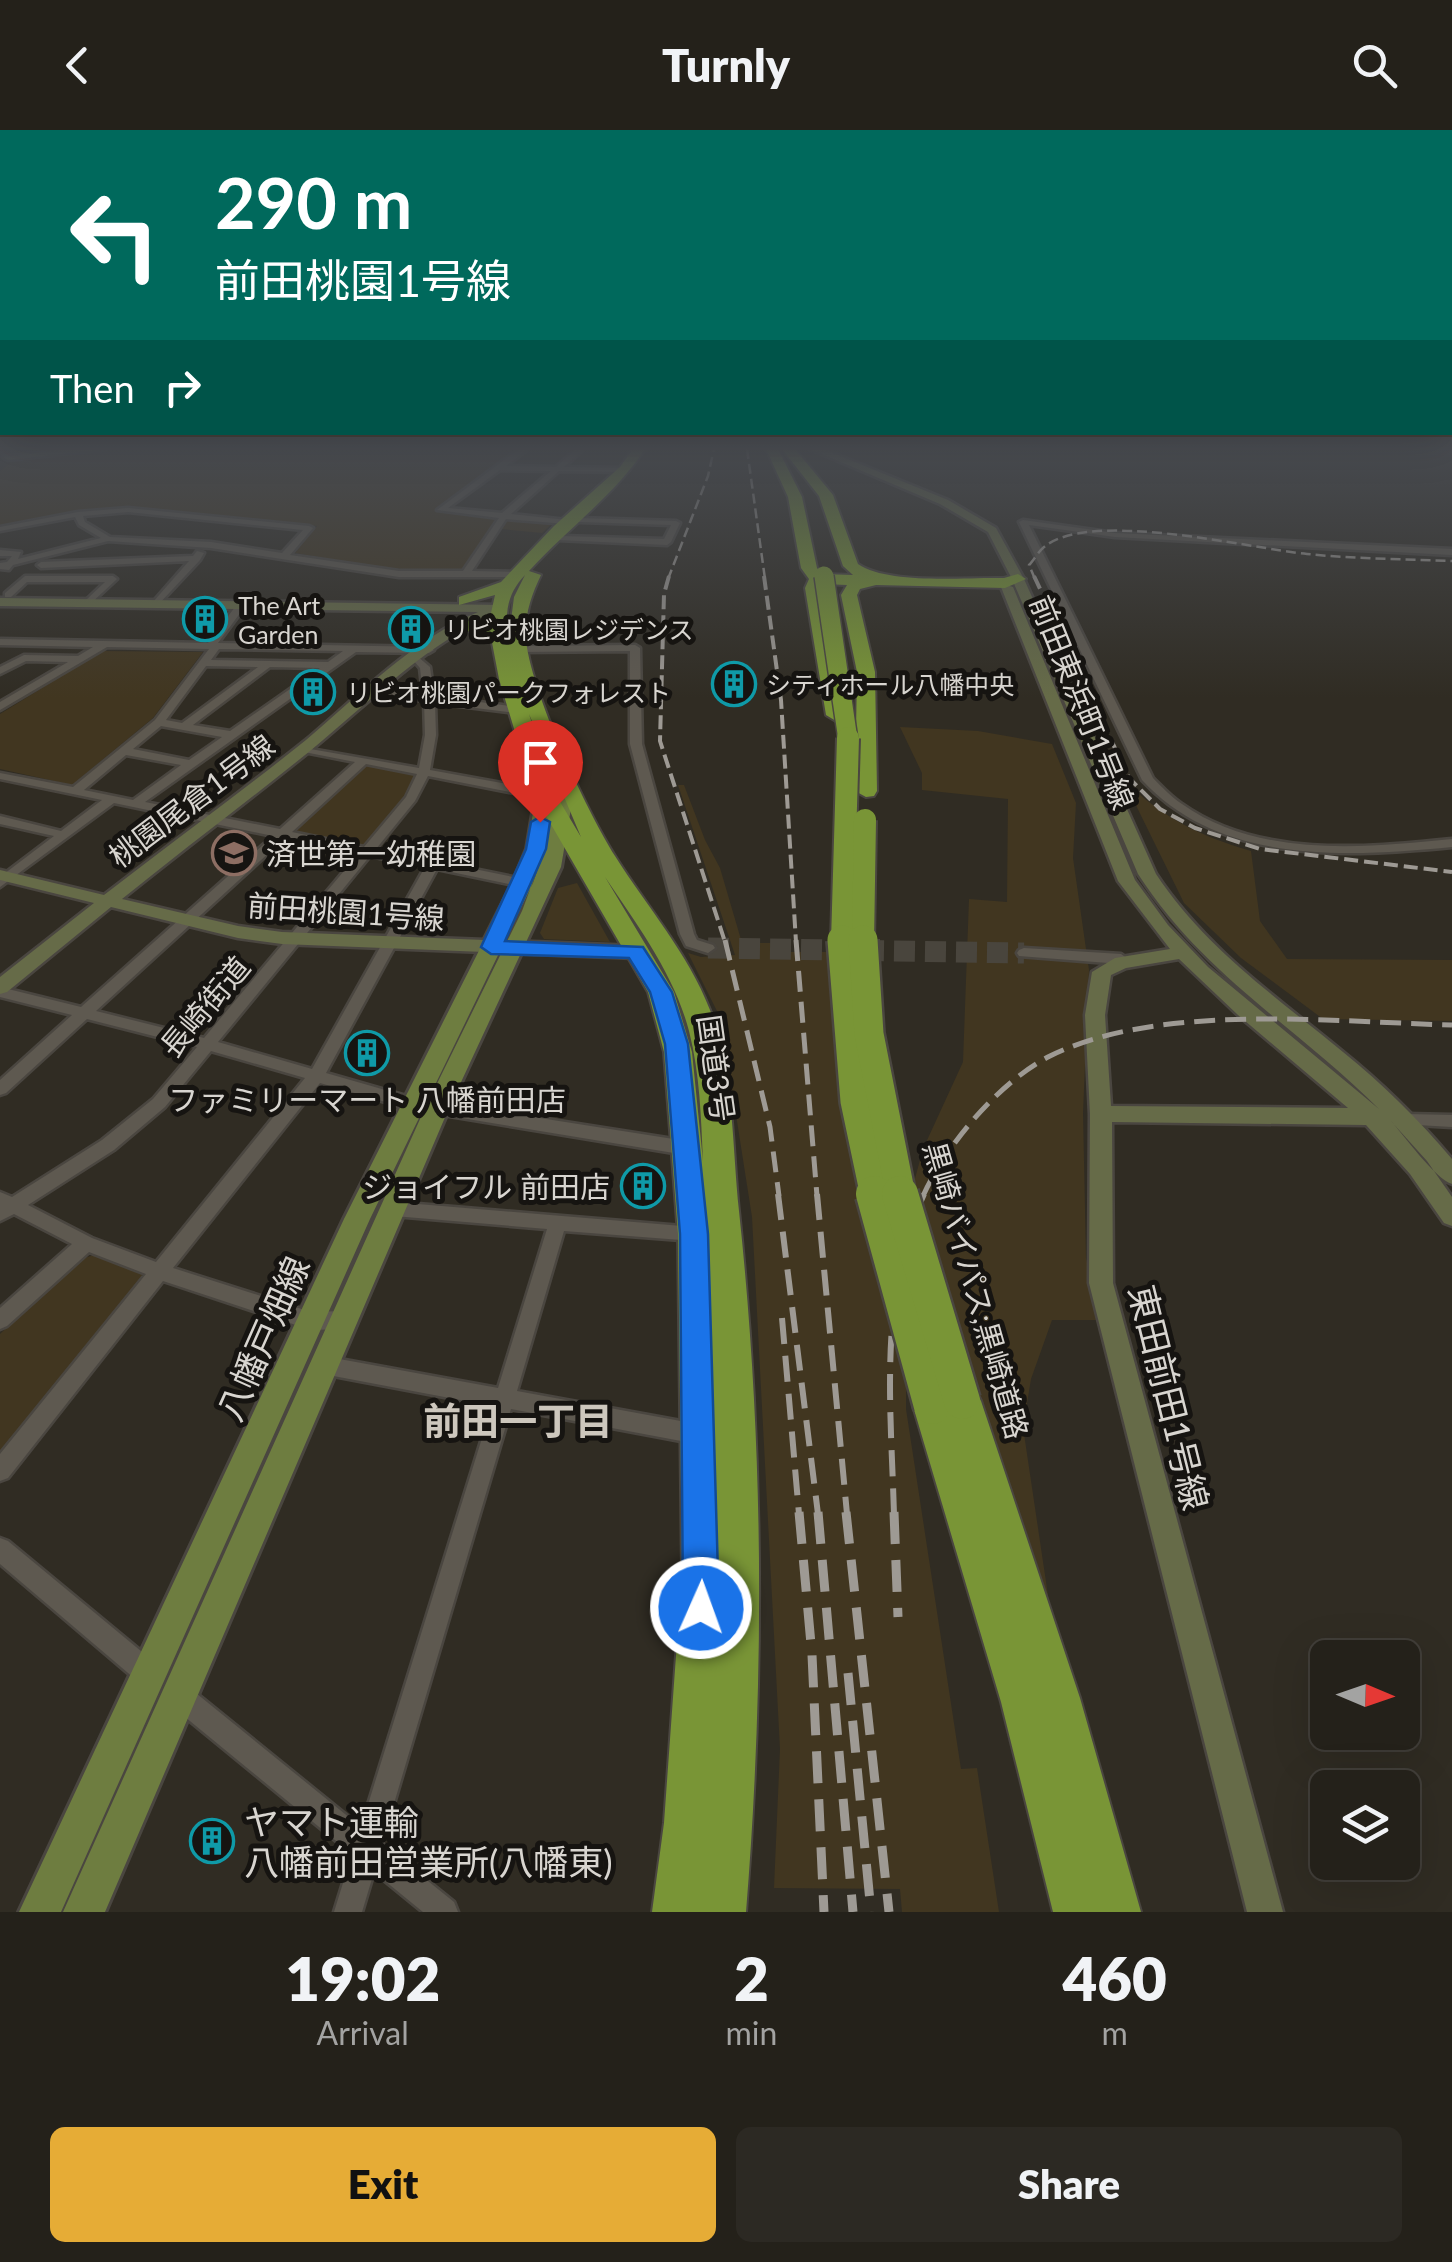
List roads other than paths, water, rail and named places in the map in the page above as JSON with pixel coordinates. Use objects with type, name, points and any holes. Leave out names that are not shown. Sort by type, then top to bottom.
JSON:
[{"type":"highway","name":"国道3号","points":[[565,532],[509,594],[498,627],[518,710],[556,790],[678,970],[697,1012],[706,1047],[728,1262],[736,1390],[737,1719],[721,1912]]},
{"type":"highway","name":"国道3号","points":[[509,594],[539,566],[566,532]]},
{"type":"highway","points":[[803,532],[811,574],[817,580],[1009,579]]},
{"type":"highway","name":"黒崎バイパス;黒崎道路","points":[[815,532],[843,682],[858,789]]},
{"type":"highway","name":"黒崎バイパス;黒崎道路","points":[[828,532],[855,682],[862,930],[870,1041],[947,1404],[1078,1912]]},
{"type":"highway","points":[[841,532],[854,570],[864,574],[1009,579]]},
{"type":"highway","points":[[817,580],[890,576]]},
{"type":"highway","points":[[817,580],[812,588],[820,633],[858,789]]},
{"type":"highway","points":[[858,789],[866,672],[850,591],[870,582]]},
{"type":"highway","name":"国道3号","points":[[509,594],[521,670],[556,790],[560,823],[661,992],[677,1044],[694,1234],[703,1572],[688,1823],[678,1912]]},
{"type":"highway","points":[[498,627],[476,623],[468,612],[509,594]]},
{"type":"highway","name":"黒崎バイパス;黒崎道路","points":[[947,1404],[1058,1698],[1116,1912]]},
{"type":"main road","name":"八幡戸畑線","points":[[502,948],[556,790]]},
{"type":"main road","name":"八幡戸畑線","points":[[40,1912],[312,1321],[425,1106],[502,948],[550,867],[560,823]]},
{"type":"main road","name":"八幡戸畑線","points":[[84,1912],[394,1209],[425,1106]]},
{"type":"street","points":[[97,532],[108,539]]},
{"type":"street","points":[[284,556],[305,532]]},
{"type":"street","points":[[466,574],[493,532]]},
{"type":"street","points":[[603,532],[667,542],[672,532]]},
{"type":"street","name":"前田東浜町1号線","points":[[985,532],[1146,874],[1166,908],[1235,980],[1334,1056],[1406,1120],[1452,1175]]},
{"type":"street","points":[[1027,532],[1148,780],[1161,796],[1226,830],[1268,843],[1373,852],[1452,843]]},
{"type":"street","points":[[1102,532],[1452,552]]},
{"type":"street","points":[[0,553],[18,554],[76,538]]},
{"type":"street","points":[[2,569],[108,539],[211,545],[399,574],[466,574],[509,594]]},
{"type":"street","points":[[159,600],[211,545]]},
{"type":"street","points":[[2,569],[18,554]]},
{"type":"street","points":[[2,569],[197,558]]},
{"type":"street","points":[[3,597],[25,579],[112,579],[91,600]]},
{"type":"street","name":"前田東浜町1号線","points":[[1009,579],[1128,882],[1147,913],[1180,952],[1374,1116],[1434,1184],[1452,1216]]},
{"type":"street","points":[[3,597],[468,612]]},
{"type":"street","points":[[74,792],[159,722],[244,602]]},
{"type":"street","points":[[0,642],[353,649],[423,654],[468,612]]},
{"type":"street","points":[[0,707],[104,644]]},
{"type":"street","points":[[517,650],[635,648],[638,754],[687,934],[691,943],[708,948]]},
{"type":"street","points":[[133,805],[353,649]]},
{"type":"street","name":"桃園尾倉1号線","points":[[0,990],[105,900],[423,654]]},
{"type":"street","name":"長崎街道","points":[[5,1206],[108,1145],[159,1103],[210,1046],[411,798],[432,752],[423,654]]},
{"type":"street","points":[[0,671],[24,658],[80,659]]},
{"type":"street","points":[[204,663],[330,665]]},
{"type":"street","points":[[186,724],[268,664]]},
{"type":"street","points":[[0,692],[19,696]]},
{"type":"street","points":[[374,692],[518,710]]},
{"type":"street","points":[[159,722],[232,735]]},
{"type":"street","points":[[303,748],[425,774],[556,790]]},
{"type":"street","points":[[123,751],[192,764]]},
{"type":"street","points":[[0,1089],[364,761]]},
{"type":"street","points":[[0,776],[522,883]]},
{"type":"street","points":[[3,878],[110,800]]},
{"type":"street","points":[[0,820],[64,835]]},
{"type":"street","points":[[0,1470],[316,1076],[432,866]]},
{"type":"street","name":"前田桃園1号線","points":[[3,878],[238,932],[392,943],[636,952]]},
{"type":"street","points":[[1024,953],[1120,960],[1161,959],[1180,952]]},
{"type":"street","name":"東田前田1号線","points":[[1120,960],[1102,972],[1095,1015],[1101,1114],[1101,1283],[1265,1912]]},
{"type":"street","points":[[0,990],[425,1106],[686,1148]]},
{"type":"street","points":[[1101,1114],[1374,1116],[1452,1121]]},
{"type":"street","points":[[5,1206],[161,1272],[312,1321],[344,1320]]},
{"type":"street","points":[[394,1209],[694,1234]]},
{"type":"street","points":[[348,1912],[558,1222]]},
{"type":"street","points":[[0,1320],[86,1242]]},
{"type":"street","points":[[324,1365],[701,1435]]},
{"type":"street","points":[[0,1549],[444,1912]]},
{"type":"tunnel","points":[[708,948],[1024,953]]},
{"type":"railway","points":[[669,577],[686,532]]},
{"type":"railway","points":[[759,532],[765,579]]},
{"type":"railway","points":[[1035,579],[1029,565],[1044,547],[1066,536],[1089,532]]},
{"type":"railway","points":[[1147,532],[1325,556],[1452,561]]},
{"type":"railway","points":[[764,576],[781,700],[796,942]]},
{"type":"railway","points":[[1034,576],[1129,778],[1160,809],[1195,828],[1260,849],[1452,872]]},
{"type":"railway","points":[[669,577],[664,594],[660,741],[725,942]]},
{"type":"railway","points":[[725,940],[770,1127],[779,1196]]},
{"type":"railway","points":[[796,940],[817,1196]]},
{"type":"railway","points":[[924,1194],[945,1156],[993,1098],[1031,1067],[1094,1039],[1142,1028],[1247,1019],[1452,1025]]},
{"type":"railway","points":[[778,1194],[818,1514]]},
{"type":"railway","points":[[817,1194],[847,1514]]},
{"type":"railway","points":[[894,1514],[890,1392],[894,1311],[899,1271],[924,1194]]},
{"type":"railway","points":[[782,1318],[799,1514]]},
{"type":"railway","points":[[799,1512],[812,1655],[824,1912]]},
{"type":"railway","points":[[818,1512],[853,1912]]},
{"type":"railway","points":[[846,1512],[889,1912]]},
{"type":"railway","points":[[894,1512],[898,1617]]},
{"type":"railway","points":[[848,1673],[871,1912]]},
{"type":"place","name":"The Art Garden","points":[[205,619]]},
{"type":"place","name":"リビオ桃園レジデンス","points":[[411,629]]},
{"type":"place","name":"シティホール八幡中央","points":[[734,684]]},
{"type":"place","name":"リビオ桃園パークフォレスト","points":[[313,692]]},
{"type":"place","name":"済世第一幼稚園","points":[[234,853]]},
{"type":"place","name":"ファミリーマート 八幡前田店","points":[[367,1053]]},
{"type":"place","name":"ジョイフル 前田店","points":[[643,1186]]},
{"type":"place","name":"ヤマト運輸 八幡前田営業所(八幡東)","points":[[212,1841]]},
{"type":"district","name":"前田一丁目","points":[[518,1420]]}]
